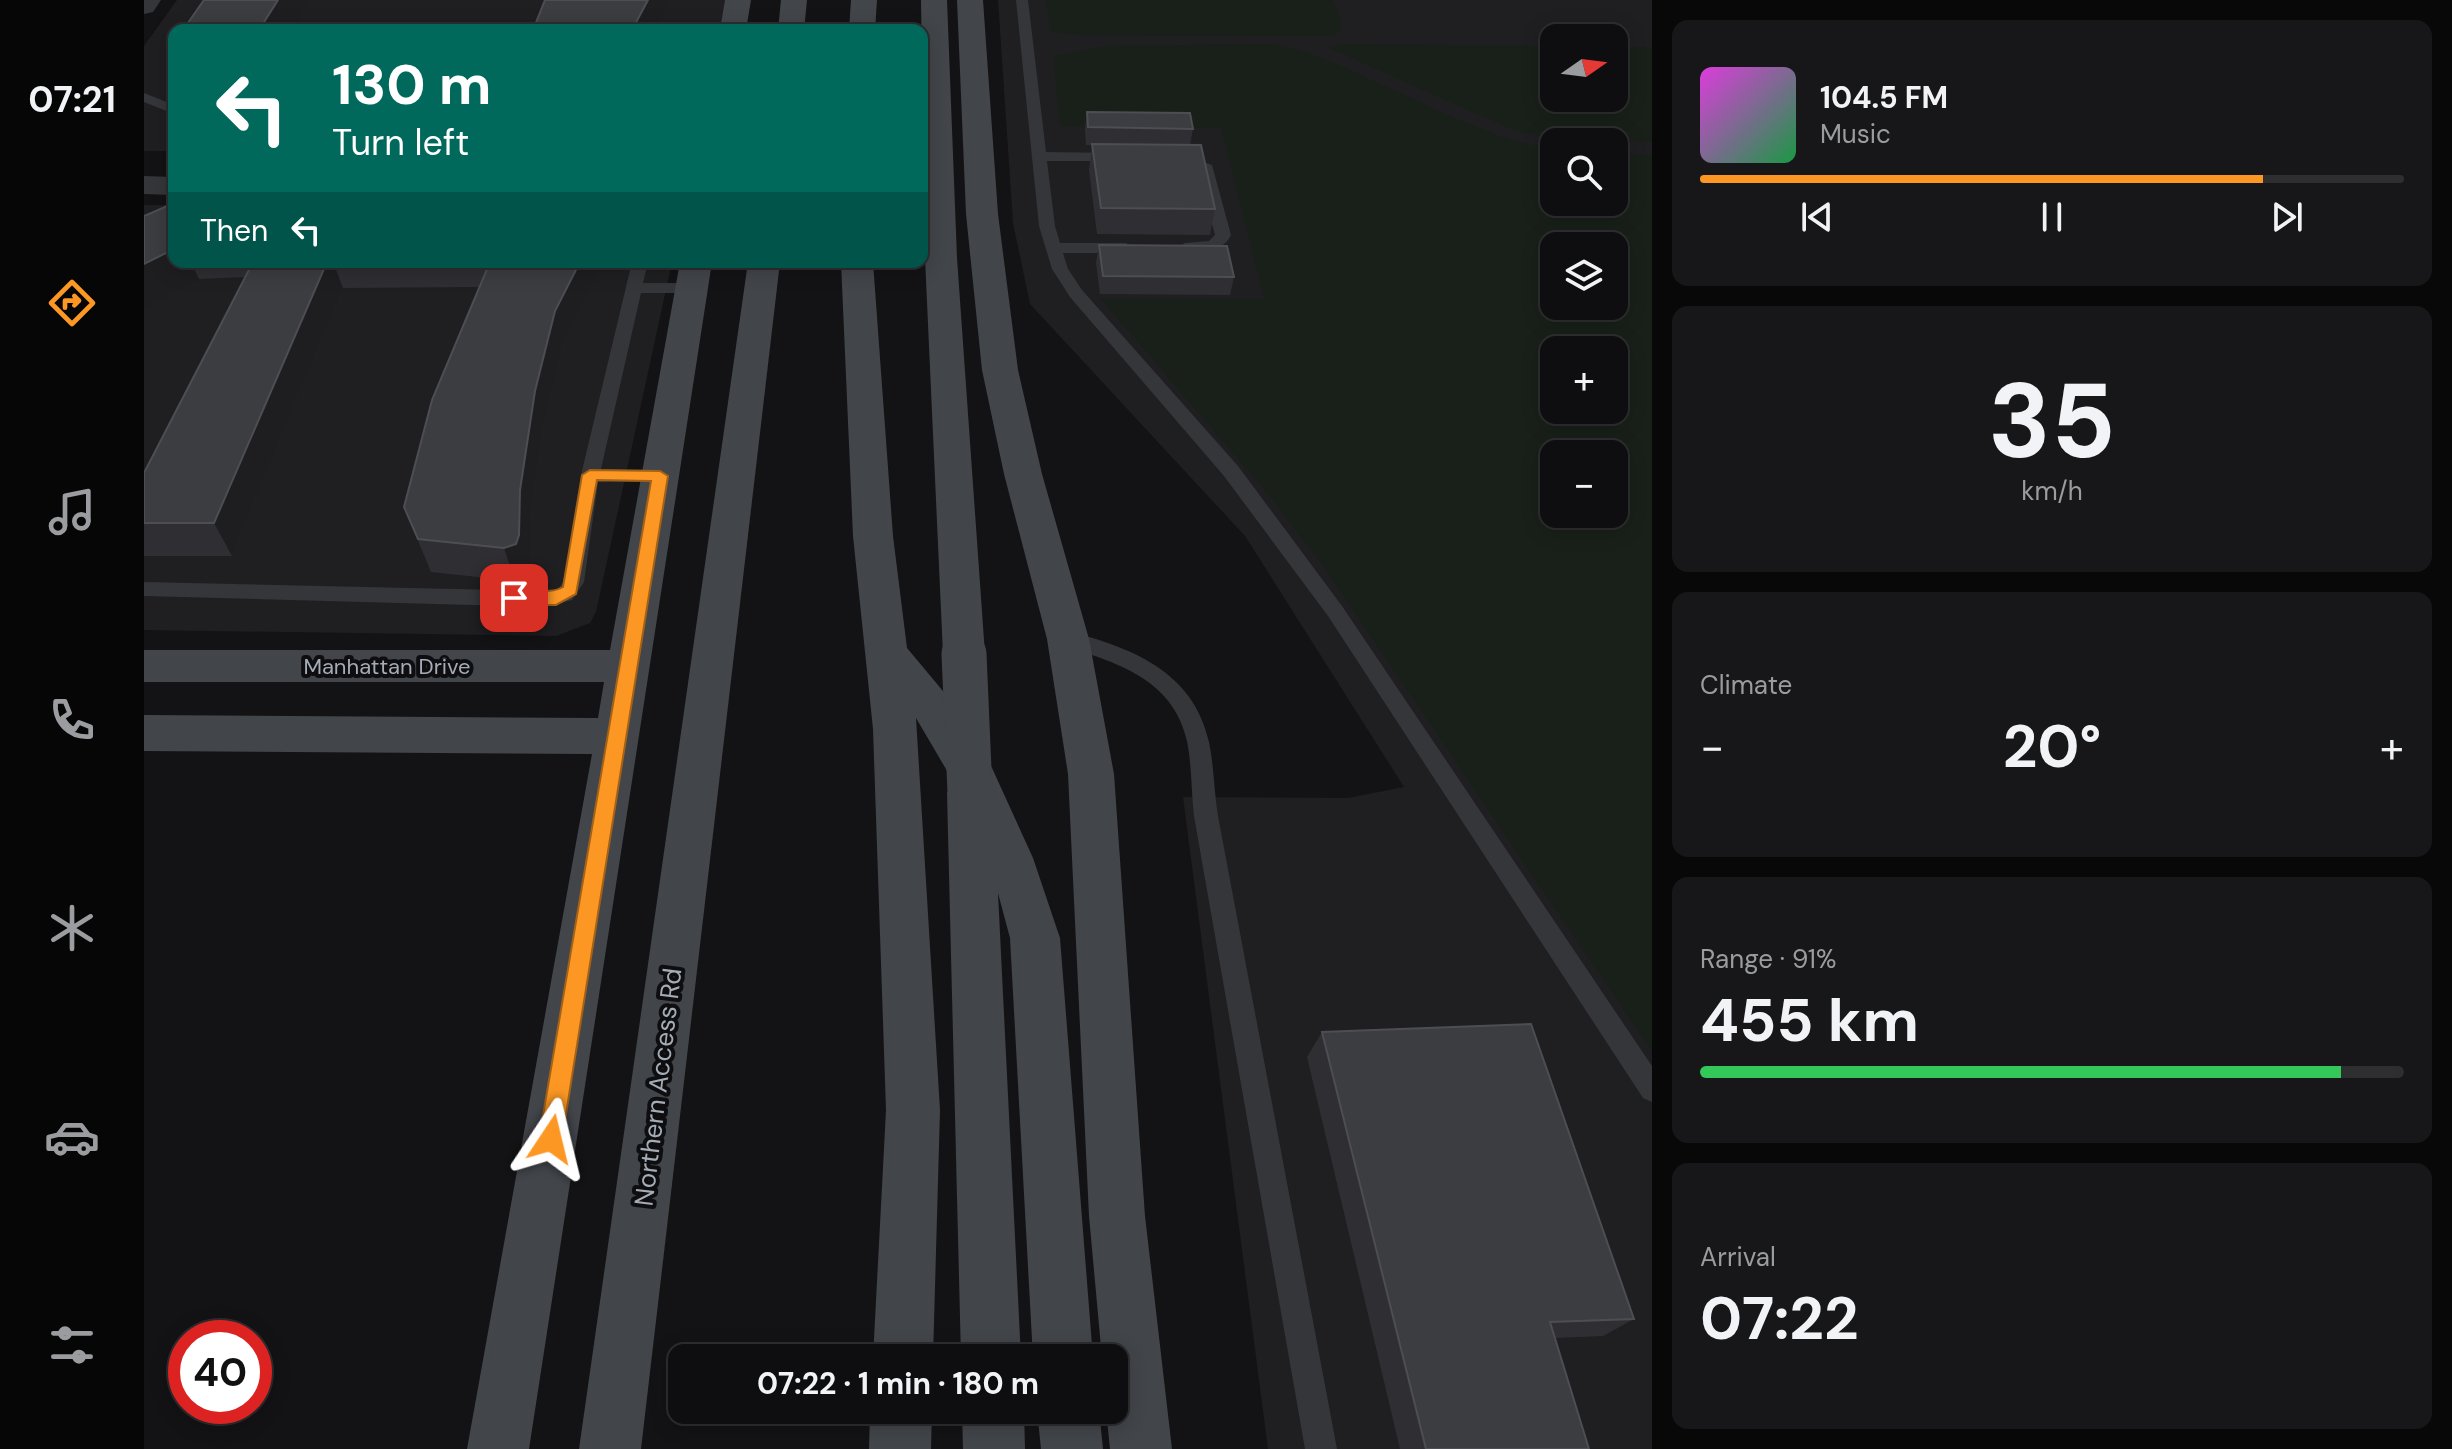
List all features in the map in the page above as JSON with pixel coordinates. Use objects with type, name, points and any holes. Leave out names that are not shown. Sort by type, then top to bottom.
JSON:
[{"type":"street","points":[[144,6],[148,0]]},
{"type":"street","points":[[734,24],[738,0]]},
{"type":"street","points":[[792,24],[794,0]]},
{"type":"street","points":[[862,24],[864,0]]},
{"type":"street","points":[[934,0],[941,258],[964,654],[990,1344]]},
{"type":"street","points":[[970,0],[982,214],[1000,370],[1023,474],[1068,639],[1091,774],[1117,1216],[1141,1449]]},
{"type":"street","points":[[144,163],[168,163]]},
{"type":"street","points":[[144,185],[168,186]]},
{"type":"street","points":[[733,268],[728,317],[750,377]]},
{"type":"street","name":"Northern Access Rd","points":[[610,1449],[763,268]]},
{"type":"street","points":[[857,268],[873,536],[895,729],[913,1110],[904,1344]]},
{"type":"street","points":[[498,1449],[694,275]]},
{"type":"street","points":[[887,654],[948,729],[990,807],[1020,879],[1035,938],[1062,1344]]},
{"type":"street","name":"Manhattan Drive","points":[[144,666],[631,666]]},
{"type":"street","points":[[144,733],[619,736]]},
{"type":"street","points":[[900,1449],[901,1424]]},
{"type":"street","points":[[993,1424],[994,1449]]},
{"type":"street","points":[[1069,1424],[1072,1449]]},
{"type":"lane","points":[[1022,0],[1039,156],[1052,248],[1060,269],[1076,293],[1231,471],[1317,585],[1652,1089]]},
{"type":"lane","points":[[144,97],[168,107]]},
{"type":"lane","points":[[1039,156],[1131,157]]},
{"type":"lane","points":[[1161,158],[1188,159],[1204,165],[1223,235],[1220,242],[1212,246],[1174,248]]},
{"type":"lane","points":[[1052,248],[1143,248]]},
{"type":"lane","points":[[144,589],[556,599],[565,595],[574,582],[590,475],[638,268]]},
{"type":"lane","points":[[632,288],[694,275]]},
{"type":"lane","points":[[590,475],[660,476]]},
{"type":"lane","points":[[1068,639],[1136,660],[1160,675],[1180,697],[1195,731],[1206,816],[1321,1449]]},
{"type":"shaded area","points":[[177,0],[730,0],[727,24],[168,24],[168,151],[144,151],[144,46]]},
{"type":"shaded area","points":[[998,0],[1652,0],[1652,1449],[1268,1449],[1183,797],[1348,798],[1404,787],[1245,536],[1030,304],[1013,223]]},
{"type":"shaded area","points":[[1046,0],[1333,0],[1341,29],[1334,35],[1319,36],[1074,35],[1051,32]]},
{"type":"shaded area","points":[[1270,44],[1306,52],[1480,128],[1540,147],[1540,216],[1628,216],[1628,154],[1652,154],[1652,1052],[1326,570],[1269,495],[1101,299],[1264,299],[1221,128],[1060,126],[1053,56],[1105,46]]},
{"type":"shaded area","points":[[1346,44],[1540,46],[1540,112],[1628,112],[1628,47],[1652,47],[1652,142],[1628,141],[1628,128],[1540,128],[1540,136],[1533,135],[1506,127],[1327,47]]},
{"type":"shaded area","points":[[144,205],[168,205],[168,268],[671,268],[596,612],[590,623],[556,636],[144,630]]},
{"type":"building","points":[[204,0],[278,0],[263,24],[187,24]]},
{"type":"building","points":[[545,0],[648,0],[635,24],[535,24]]},
{"type":"building","points":[[1087,112],[1190,113],[1193,129],[1088,127]]},
{"type":"building","points":[[1092,144],[1201,145],[1215,209],[1101,208]]},
{"type":"building","points":[[168,206],[168,252],[144,264],[144,216]]},
{"type":"building","points":[[1099,245],[1227,246],[1234,277],[1103,276]]},
{"type":"building","points":[[250,268],[324,268],[214,523],[144,523],[144,473]]},
{"type":"building","points":[[487,268],[577,268],[555,311],[535,391],[520,490],[516,544],[504,548],[418,539],[404,507],[432,400]]},
{"type":"building","points":[[1531,1024],[1634,1319],[1550,1322],[1589,1449],[1426,1449],[1322,1032]]},
{"type":"route","points":[[514,598],[556,599],[570,590],[574,582],[590,475],[660,476],[551,1139]]}]
